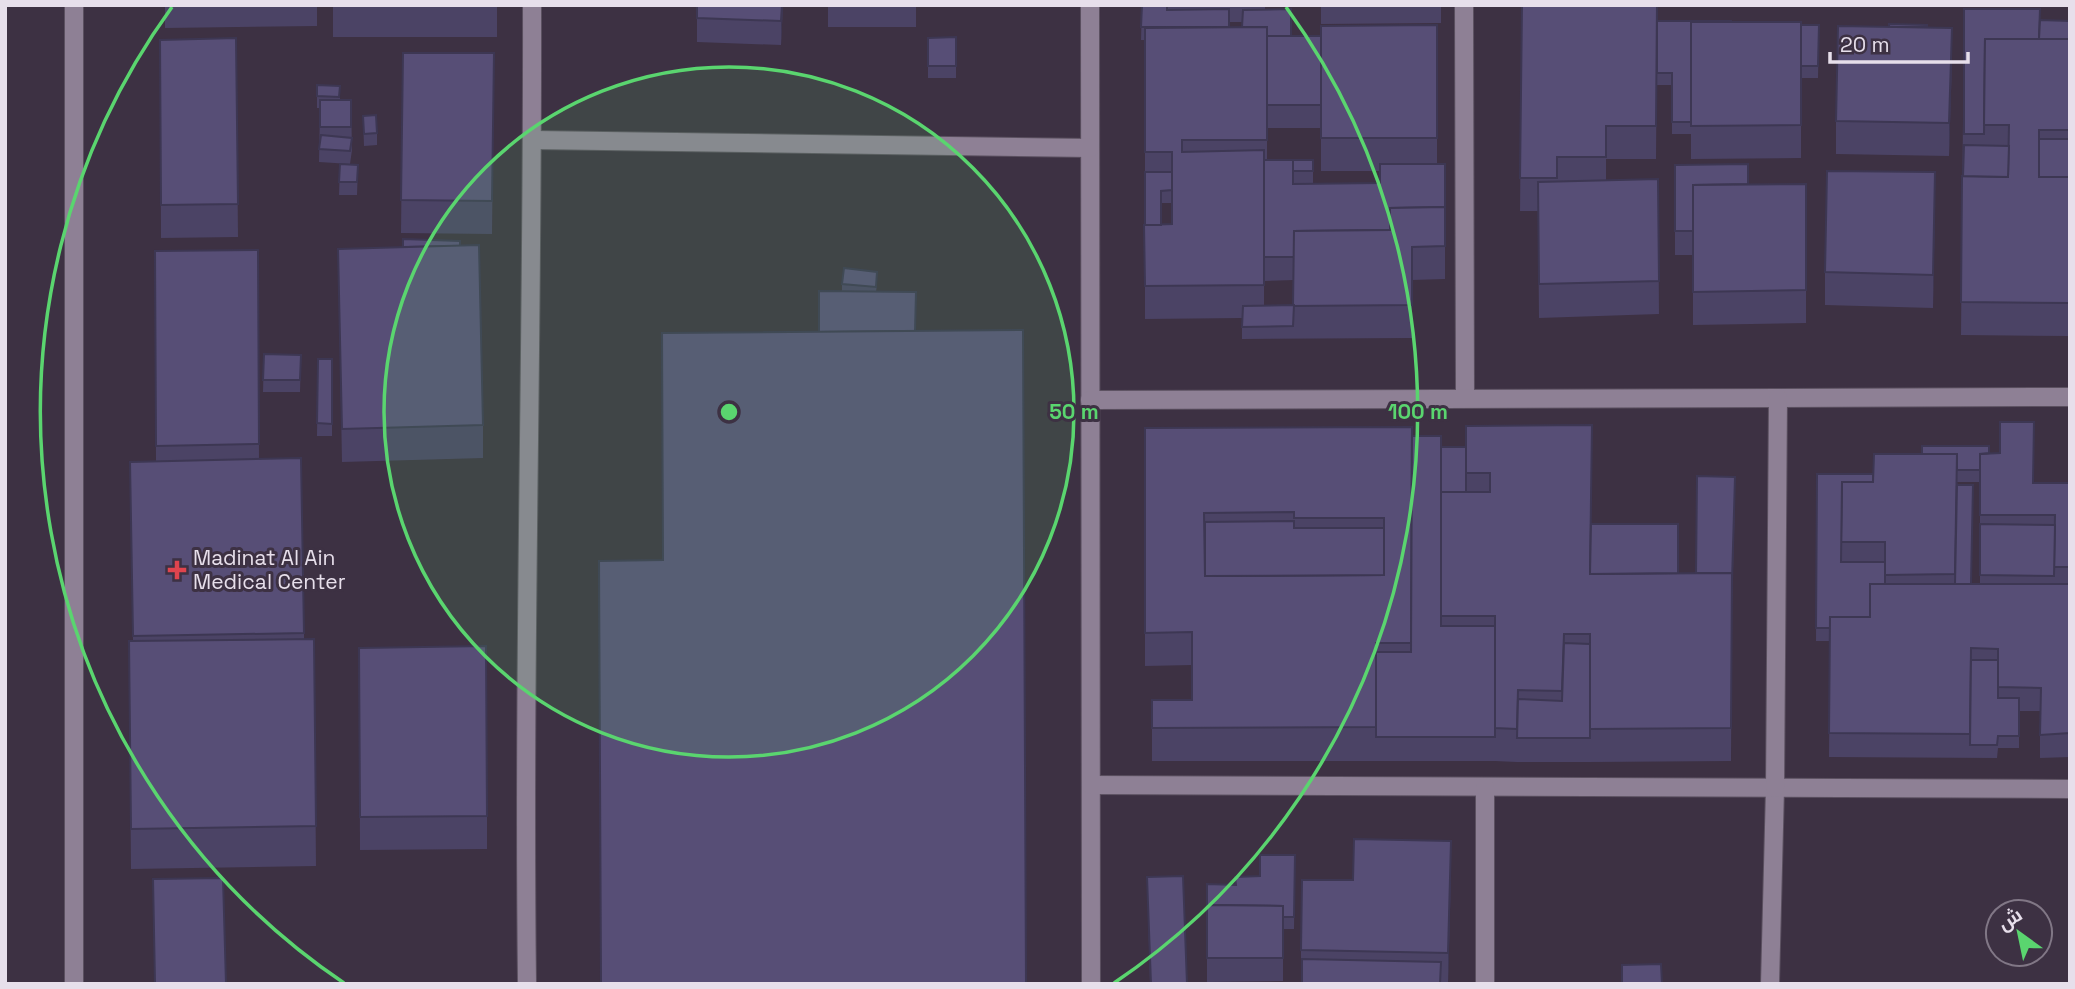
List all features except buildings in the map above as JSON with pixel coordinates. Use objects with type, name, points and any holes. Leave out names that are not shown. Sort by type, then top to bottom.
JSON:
[{"type":"street","points":[[74,5],[74,984]]},
{"type":"street","points":[[527,984],[532,5]]},
{"type":"street","points":[[1090,5],[1091,984]]},
{"type":"street","points":[[1464,5],[1465,398]]},
{"type":"street","points":[[533,140],[1090,148]]},
{"type":"street","points":[[1090,400],[2070,397]]},
{"type":"street","points":[[1770,984],[1775,788],[1778,398]]},
{"type":"street","points":[[1091,785],[2070,789]]},
{"type":"street","points":[[1485,787],[1485,984]]},
{"type":"place","name":"Madinat Al Ain Medical Center","points":[[177,570]]}]
